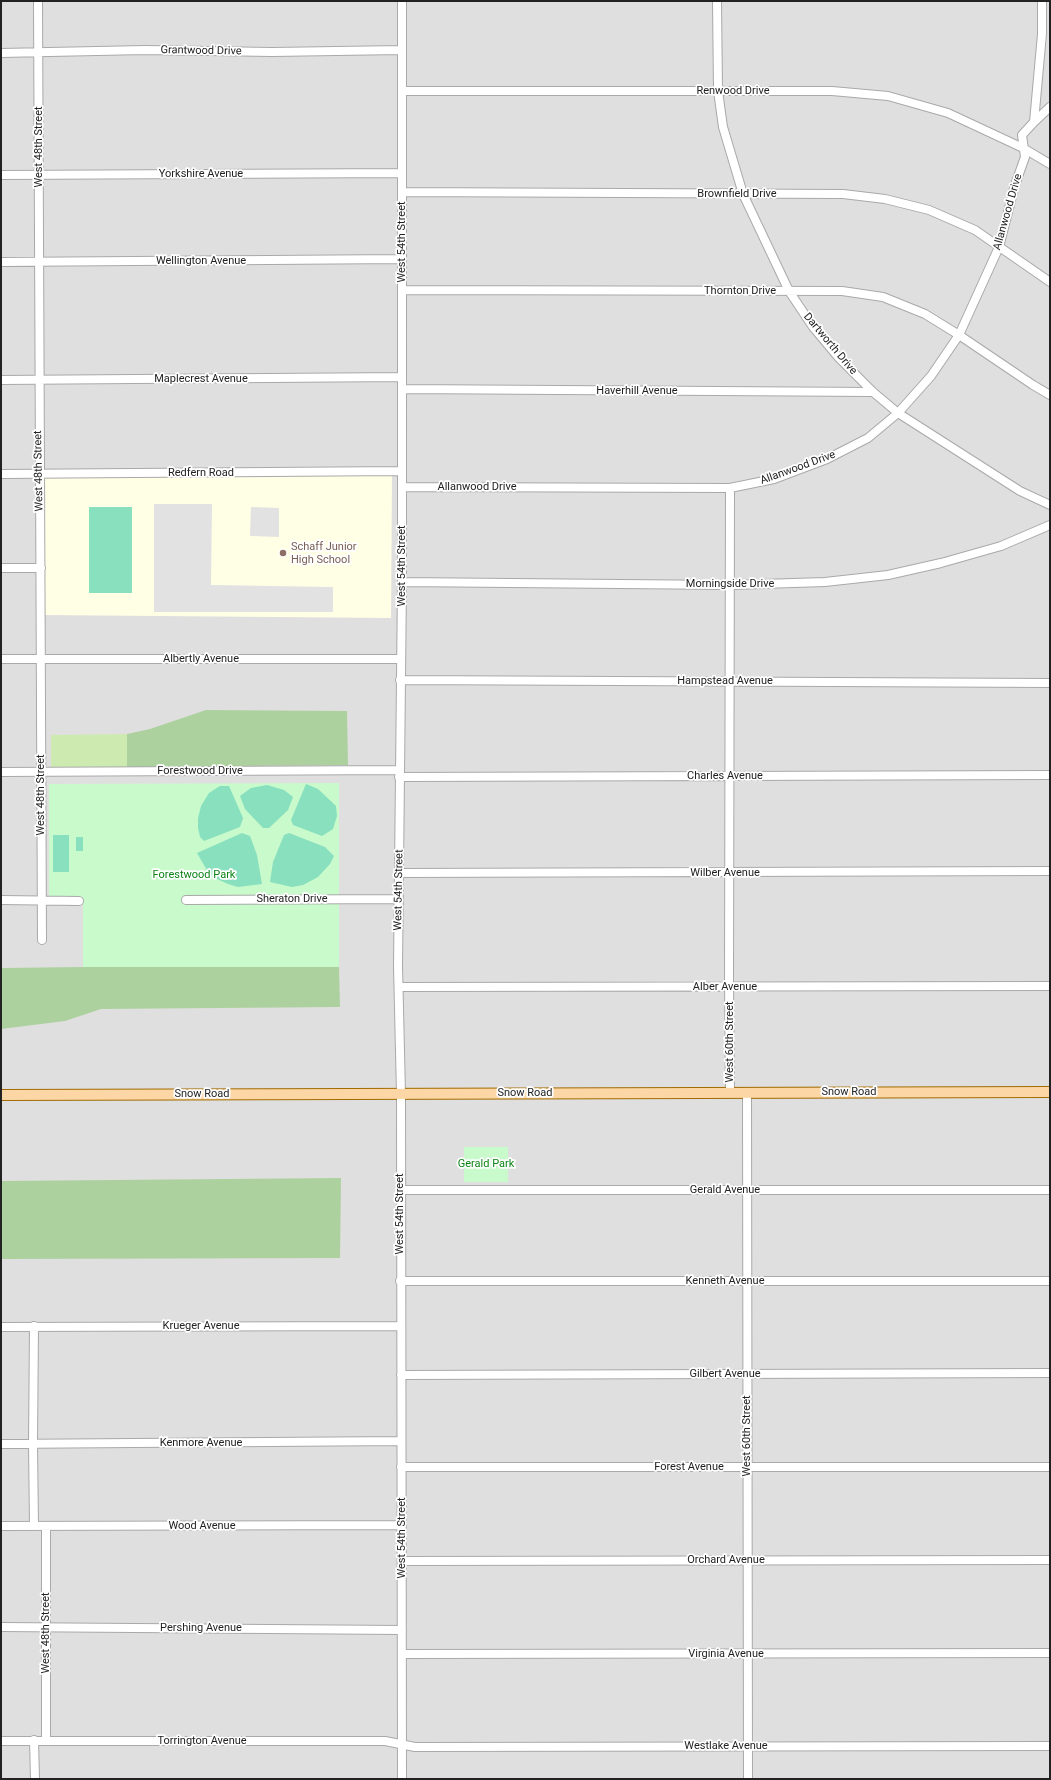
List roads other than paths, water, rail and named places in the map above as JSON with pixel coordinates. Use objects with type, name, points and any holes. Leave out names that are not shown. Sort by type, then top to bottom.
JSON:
[{"type":"main road","name":"Snow Road","points":[[1,1095],[1050,1092]]},
{"type":"street","name":"West 48th Street","points":[[38,1],[42,940]]},
{"type":"street","name":"West 54th Street","points":[[402,1],[402,582],[399,774],[402,1779]]},
{"type":"street","name":"Dartworth Drive","points":[[717,1],[718,91],[723,127],[743,194],[788,291],[813,327],[839,358],[873,392],[898,413],[1020,491],[1050,505]]},
{"type":"street","points":[[1034,122],[1042,34],[1042,1]]},
{"type":"street","name":"Grantwood Drive","points":[[1,53],[145,50],[272,52],[401,50]]},
{"type":"street","name":"Renwood Drive","points":[[402,91],[832,91],[888,96],[948,112],[1023,148],[1050,164]]},
{"type":"street","name":"Allanwood Drive","points":[[402,486],[730,488],[774,478],[827,459],[868,438],[898,413],[931,376],[959,335],[999,247],[1015,185],[1025,157],[1022,135],[1050,107]]},
{"type":"street","name":"Yorkshire Avenue","points":[[1,175],[402,173]]},
{"type":"street","name":"Brownfield Drive","points":[[402,192],[843,194],[885,199],[929,210],[975,230],[1050,282]]},
{"type":"street","name":"Wellington Avenue","points":[[1,262],[402,259]]},
{"type":"street","name":"Thornton Drive","points":[[402,290],[842,291],[883,297],[925,314],[1050,395]]},
{"type":"street","name":"Maplecrest Avenue","points":[[1,380],[402,377]]},
{"type":"street","name":"Haverhill Avenue","points":[[402,390],[873,392]]},
{"type":"street","name":"Redfern Road","points":[[1,474],[402,471]]},
{"type":"street","name":"West 60th Street","points":[[730,488],[730,1093]]},
{"type":"street","name":"Morningside Drive","points":[[402,582],[730,585],[825,582],[888,575],[941,563],[1001,546],[1050,525]]},
{"type":"street","points":[[1,568],[41,568]]},
{"type":"street","name":"Albertly Avenue","points":[[1,659],[400,659]]},
{"type":"street","name":"Hampstead Avenue","points":[[400,680],[1050,683]]},
{"type":"street","name":"Forestwood Drive","points":[[1,772],[399,774]]},
{"type":"street","name":"Charles Avenue","points":[[399,774],[729,776],[1050,775]]},
{"type":"street","name":"Wilber Avenue","points":[[400,873],[1050,871]]},
{"type":"street","name":"Sheraton Drive","points":[[186,900],[399,899]]},
{"type":"street","points":[[1,900],[78,901]]},
{"type":"street","name":"Alber Avenue","points":[[399,987],[1050,986]]},
{"type":"street","name":"West 60th Street","points":[[747,1093],[748,1190],[746,1374],[748,1779]]},
{"type":"street","name":"Gerald Avenue","points":[[400,1190],[1050,1190]]},
{"type":"street","name":"Kenneth Avenue","points":[[400,1281],[1050,1281]]},
{"type":"street","points":[[34,1326],[34,1526]]},
{"type":"street","name":"Krueger Avenue","points":[[1,1327],[401,1326]]},
{"type":"street","name":"Gilbert Avenue","points":[[401,1375],[1050,1374]]},
{"type":"street","name":"Kenmore Avenue","points":[[1,1444],[401,1441]]},
{"type":"street","name":"Forest Avenue","points":[[401,1467],[1050,1466]]},
{"type":"street","name":"Wood Avenue","points":[[1,1526],[402,1525]]},
{"type":"street","name":"West 48th Street","points":[[46,1526],[46,1740]]},
{"type":"street","name":"Orchard Avenue","points":[[402,1561],[1050,1560]]},
{"type":"street","name":"Pershing Avenue","points":[[1,1627],[402,1630]]},
{"type":"street","name":"Virginia Avenue","points":[[402,1654],[1050,1653]]},
{"type":"street","points":[[34,1740],[34,1779]]},
{"type":"street","name":"Torrington Avenue","points":[[1,1741],[385,1741],[402,1745]]},
{"type":"street","name":"Westlake Avenue","points":[[402,1745],[416,1747],[1050,1746]]},
{"type":"place","name":"Schaff Junior High School","points":[[283,553]]},
{"type":"park label","name":"Forestwood Park","points":[[194,875]]},
{"type":"park label","name":"Gerald Park","points":[[486,1164]]}]
